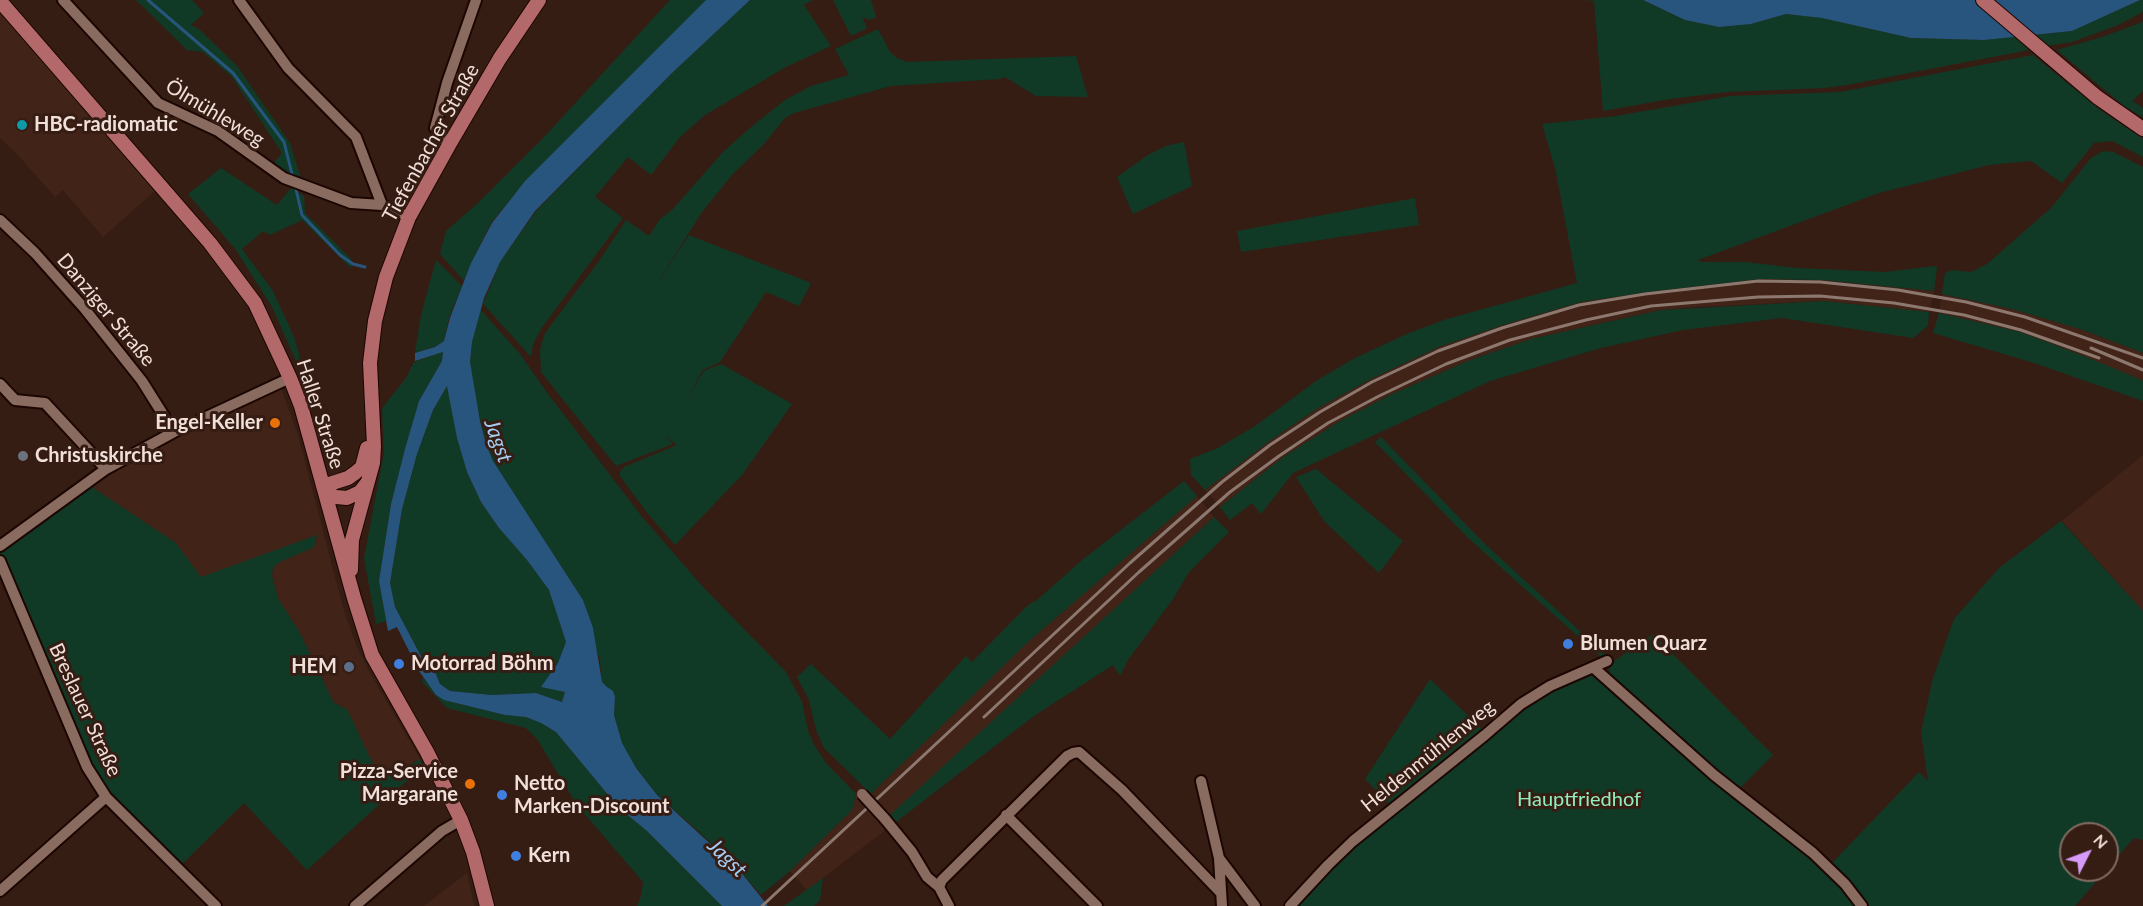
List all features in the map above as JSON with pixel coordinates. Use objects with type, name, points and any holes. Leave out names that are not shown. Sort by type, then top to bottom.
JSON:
[{"type":"main road","name":"Tiefenbacher Straße","points":[[350,584],[352,540],[369,480],[374,446],[370,363],[375,321],[386,277],[409,217],[500,58],[538,0]]},
{"type":"main road","points":[[1983,0],[2097,97],[2143,129]]},
{"type":"main road","name":"Haller Straße","points":[[0,1],[139,159],[238,279],[255,303],[301,406],[372,655],[427,752],[461,820],[473,852],[487,906]]},
{"type":"main road","name":"Tiefenbacher Straße","points":[[324,489],[348,478],[362,467],[372,422]]},
{"type":"main road","points":[[324,489],[341,498],[353,496],[364,488],[369,480]]},
{"type":"street","name":"Ölmühleweg","points":[[63,0],[158,104],[218,131],[284,178],[351,203],[382,205]]},
{"type":"street","points":[[238,0],[288,68],[356,137],[382,205],[409,217]]},
{"type":"street","points":[[449,145],[435,128],[447,83],[476,0]]},
{"type":"street","name":"Danziger Straße","points":[[0,220],[35,253],[84,308],[142,381],[174,432]]},
{"type":"street","points":[[0,546],[106,469],[174,432],[290,378]]},
{"type":"street","points":[[0,384],[15,400],[45,403],[106,469]]},
{"type":"street","name":"Breslauer Straße","points":[[0,561],[87,767],[106,797],[216,906]]},
{"type":"street","name":"Heldenmühlenweg","points":[[1290,906],[1353,841],[1521,704],[1550,686],[1607,661]]},
{"type":"street","points":[[1594,668],[1714,775],[1819,858],[1845,884],[1862,906]]},
{"type":"street","points":[[948,906],[939,887],[942,880],[1067,756],[1079,752],[1122,790],[1221,892]]},
{"type":"street","points":[[1202,781],[1219,858],[1222,906]]},
{"type":"street","points":[[862,794],[912,852],[927,878],[939,887]]},
{"type":"street","points":[[0,891],[106,797]]},
{"type":"street","points":[[1006,815],[1097,906]]},
{"type":"street","points":[[355,906],[442,831],[461,820]]},
{"type":"street","points":[[1219,858],[1256,906]]},
{"type":"shaded area","points":[[0,11],[156,190],[103,237],[63,190],[55,197],[0,138]]},
{"type":"shaded area","points":[[1760,279],[1822,280],[1934,291],[1929,312],[1823,301],[1694,307],[1661,310],[1531,339],[1470,360],[1390,395],[1340,421],[1282,458],[1220,507],[1205,490],[1318,408],[1373,378],[1439,347],[1581,302]]},
{"type":"shaded area","points":[[1942,294],[2012,309],[2083,330],[2143,353],[2143,381],[2020,332],[1939,313]]},
{"type":"shaded area","points":[[279,383],[298,435],[344,611],[357,647],[420,759],[381,782],[347,709],[334,703],[300,633],[278,598],[272,576],[273,568],[278,563],[314,547],[317,535],[200,578],[176,543],[86,483]]},
{"type":"shaded area","points":[[2143,455],[2143,611],[2062,521]]},
{"type":"shaded area","points":[[1197,496],[1214,517],[891,815],[896,822],[807,890],[790,871],[852,810],[856,794],[871,794],[1028,642]]},
{"type":"shaded area","points":[[467,873],[474,906],[424,906]]},
{"type":"green space","points":[[136,0],[192,0],[204,13],[191,25],[199,29],[237,66],[290,143],[301,179],[272,165],[282,153],[232,77],[203,52],[187,50]]},
{"type":"green space","points":[[670,0],[706,0],[525,181],[491,223],[464,281],[440,254],[446,231],[478,203],[546,135]]},
{"type":"green space","points":[[750,0],[813,0],[804,5],[831,46],[786,67],[705,115],[680,137],[651,175],[628,157],[595,197],[623,218],[541,329],[533,344],[531,357],[483,304],[500,262],[536,211],[672,73]]},
{"type":"green space","points":[[833,0],[871,0],[876,17],[869,20],[862,17],[867,28],[851,36]]},
{"type":"green space","points":[[1585,0],[1642,0],[1685,20],[1719,27],[1751,24],[1786,14],[1823,18],[1911,38],[1984,40],[2014,36],[2028,49],[2025,50],[2029,50],[1847,85],[1727,92],[1603,111],[1594,1]]},
{"type":"green space","points":[[2143,0],[2143,12],[2118,25],[2072,42],[2046,46],[2032,35],[2072,31]]},
{"type":"green space","points":[[2143,22],[2143,91],[2132,101],[2143,108],[2143,117],[2124,106],[2057,50]]},
{"type":"green space","points":[[878,29],[890,52],[907,62],[1076,56],[1088,97],[1036,96],[1005,77],[891,86],[794,113],[785,118],[764,144],[732,175],[702,212],[653,290],[689,235],[811,283],[799,306],[766,292],[720,362],[703,370],[685,402],[704,371],[721,364],[792,404],[742,475],[675,545],[648,514],[620,476],[620,472],[624,467],[677,445],[666,436],[673,444],[616,466],[541,372],[540,350],[545,333],[599,261],[626,220],[649,236],[660,219],[673,209],[723,152],[751,127],[785,100],[811,86],[849,75],[835,49]]},
{"type":"green space","points":[[2033,55],[2100,110],[2143,139],[2143,157],[2112,141],[2094,143],[2062,183],[2031,161],[1989,165],[1879,193],[1698,260],[1701,262],[1745,262],[1797,268],[1885,272],[1935,266],[1937,267],[1934,291],[1822,280],[1760,279],[1581,302],[1439,347],[1373,378],[1318,408],[1205,490],[1191,475],[1190,459],[1218,448],[1255,426],[1316,381],[1355,358],[1409,333],[1447,319],[1577,283],[1555,168],[1542,124],[1616,116],[1730,96],[1840,92]]},
{"type":"green space","points":[[1184,142],[1192,186],[1133,214],[1117,177],[1148,155],[1166,146]]},
{"type":"green space","points":[[2103,151],[2113,152],[2143,167],[2143,353],[2083,330],[2012,309],[1942,294],[1945,273],[1952,270],[1971,272],[1987,264],[2051,208],[2091,158]]},
{"type":"green space","points":[[221,168],[277,205],[291,188],[304,196],[305,213],[351,259],[351,268],[302,220],[270,235],[263,231],[242,249],[273,291],[294,337],[300,358],[297,363],[272,307],[236,250],[188,194]]},
{"type":"green space","points":[[1415,198],[1419,225],[1241,252],[1237,231]]},
{"type":"green space","points":[[436,260],[462,286],[449,318],[444,341],[415,353],[421,315]]},
{"type":"green space","points":[[1823,301],[1929,312],[1928,326],[1913,338],[1782,318],[1683,330],[1601,348],[1490,381],[1293,473],[1261,514],[1252,503],[1230,520],[1220,507],[1282,458],[1340,421],[1390,395],[1470,360],[1531,339],[1661,310]]},
{"type":"green space","points":[[480,309],[520,354],[643,518],[704,588],[786,672],[802,702],[808,731],[814,745],[826,763],[856,794],[852,810],[790,871],[761,895],[740,871],[657,795],[636,768],[621,743],[614,715],[615,697],[602,682],[600,661],[583,600],[493,461],[486,444],[472,385],[470,362]]},
{"type":"green space","points":[[1939,313],[2020,332],[2130,375],[2143,381],[2143,401],[2034,363],[1933,333]]},
{"type":"green space","points":[[443,352],[442,361],[419,401],[391,503],[379,581],[386,621],[376,624],[364,558],[384,453],[382,408],[406,378],[414,362]]},
{"type":"green space","points":[[448,385],[457,438],[467,472],[481,502],[549,590],[566,642],[558,663],[542,687],[565,692],[562,702],[536,693],[492,695],[450,691],[440,684],[435,672],[422,658],[395,607],[390,583],[402,509],[417,454],[433,410]]},
{"type":"green space","points":[[1381,437],[1484,543],[1608,657],[1601,657],[1467,537],[1375,442]]},
{"type":"green space","points":[[1316,469],[1403,541],[1379,573],[1324,521],[1296,477]]},
{"type":"green space","points":[[1184,481],[1197,496],[1028,642],[871,794],[824,748],[816,730],[809,700],[797,677],[811,664],[890,739],[966,656],[972,662],[1028,605]]},
{"type":"green space","points":[[86,483],[176,543],[201,577],[317,535],[314,547],[278,563],[273,568],[272,576],[278,598],[300,633],[334,703],[347,709],[381,781],[420,759],[423,769],[392,793],[307,870],[244,803],[178,868],[106,797],[0,561],[0,546]]},
{"type":"green space","points":[[1214,517],[1229,532],[1189,572],[1173,599],[1128,660],[1120,676],[1113,665],[1034,716],[896,822],[890,815]]},
{"type":"green space","points":[[2061,521],[2143,611],[2143,840],[2134,838],[2119,855],[2119,822],[2059,822],[2059,882],[2096,882],[2075,906],[1864,906],[1832,863],[1919,772],[1928,781],[1921,732],[1933,678],[1954,619],[1999,568]]},
{"type":"green space","points":[[1653,634],[1773,755],[1738,790],[1610,676],[1610,664]]},
{"type":"green space","name":"Hauptfriedhof","points":[[1592,672],[1829,872],[1858,906],[1296,906],[1356,844],[1524,707],[1552,688]]},
{"type":"green space","points":[[423,677],[436,695],[444,700],[505,715],[526,717],[556,732],[619,808],[647,831],[722,906],[637,906],[643,882],[577,805],[537,739],[526,728],[447,708],[422,682]]},
{"type":"green space","points":[[1430,679],[1484,731],[1390,805],[1365,779]]},
{"type":"green space","points":[[823,878],[820,900],[814,906],[784,906]]},
{"type":"water","points":[[706,0],[750,0],[672,73],[535,211],[500,262],[484,298],[472,342],[470,362],[480,421],[493,461],[583,600],[593,628],[602,682],[613,691],[615,697],[614,715],[622,743],[636,768],[657,795],[740,871],[768,906],[722,906],[647,831],[619,808],[556,732],[526,717],[505,715],[444,700],[436,695],[419,671],[397,627],[388,631],[379,581],[391,504],[419,401],[442,361],[443,352],[415,361],[415,353],[435,347],[444,341],[450,318],[471,263],[492,223],[525,181]],"holes":[[[447,386],[457,438],[467,472],[481,502],[549,590],[566,642],[558,663],[541,687],[565,692],[562,702],[536,693],[492,695],[450,691],[440,684],[435,672],[422,658],[395,607],[390,583],[402,509],[417,454],[433,410]]]},
{"type":"water","points":[[1643,0],[2140,0],[2072,31],[1984,40],[1911,38],[1822,18],[1786,14],[1751,24],[1719,27],[1685,20]]},
{"type":"waterway","points":[[148,0],[233,73],[284,142],[293,178]]},
{"type":"waterway","points":[[295,185],[302,215],[340,255],[353,264],[365,267]]},
{"type":"railway","points":[[762,906],[1130,563],[1222,482],[1270,445],[1320,412],[1372,382],[1438,351],[1502,328],[1579,305],[1645,294],[1758,281],[1820,282],[1898,290],[1966,302],[2025,317],[2143,358]]},
{"type":"railway","points":[[984,717],[1139,572],[1230,492],[1279,456],[1328,423],[1379,396],[1446,364],[1510,340],[1651,306],[1758,297],[1820,296],[1894,303],[1964,315],[2021,330],[2099,358]]},
{"type":"railway","points":[[2091,348],[2143,370]]},
{"type":"place","name":"HBC-radiomatic","points":[[22,125]]},
{"type":"place","name":"Engel-Keller","points":[[275,423]]},
{"type":"place","name":"Christuskirche","points":[[23,456]]},
{"type":"place","name":"Blumen Quarz","points":[[1568,644]]},
{"type":"place","name":"Motorrad Böhm","points":[[399,664]]},
{"type":"place","name":"HEM","points":[[349,667]]},
{"type":"place","name":"Pizza-Service Margarane","points":[[470,784]]},
{"type":"place","name":"Netto Marken-Discount","points":[[502,795]]},
{"type":"place","name":"Kern","points":[[516,856]]},
{"type":"water label","name":"Jagst","points":[[498,441]]},
{"type":"water label","name":"Jagst","points":[[727,858]]}]
